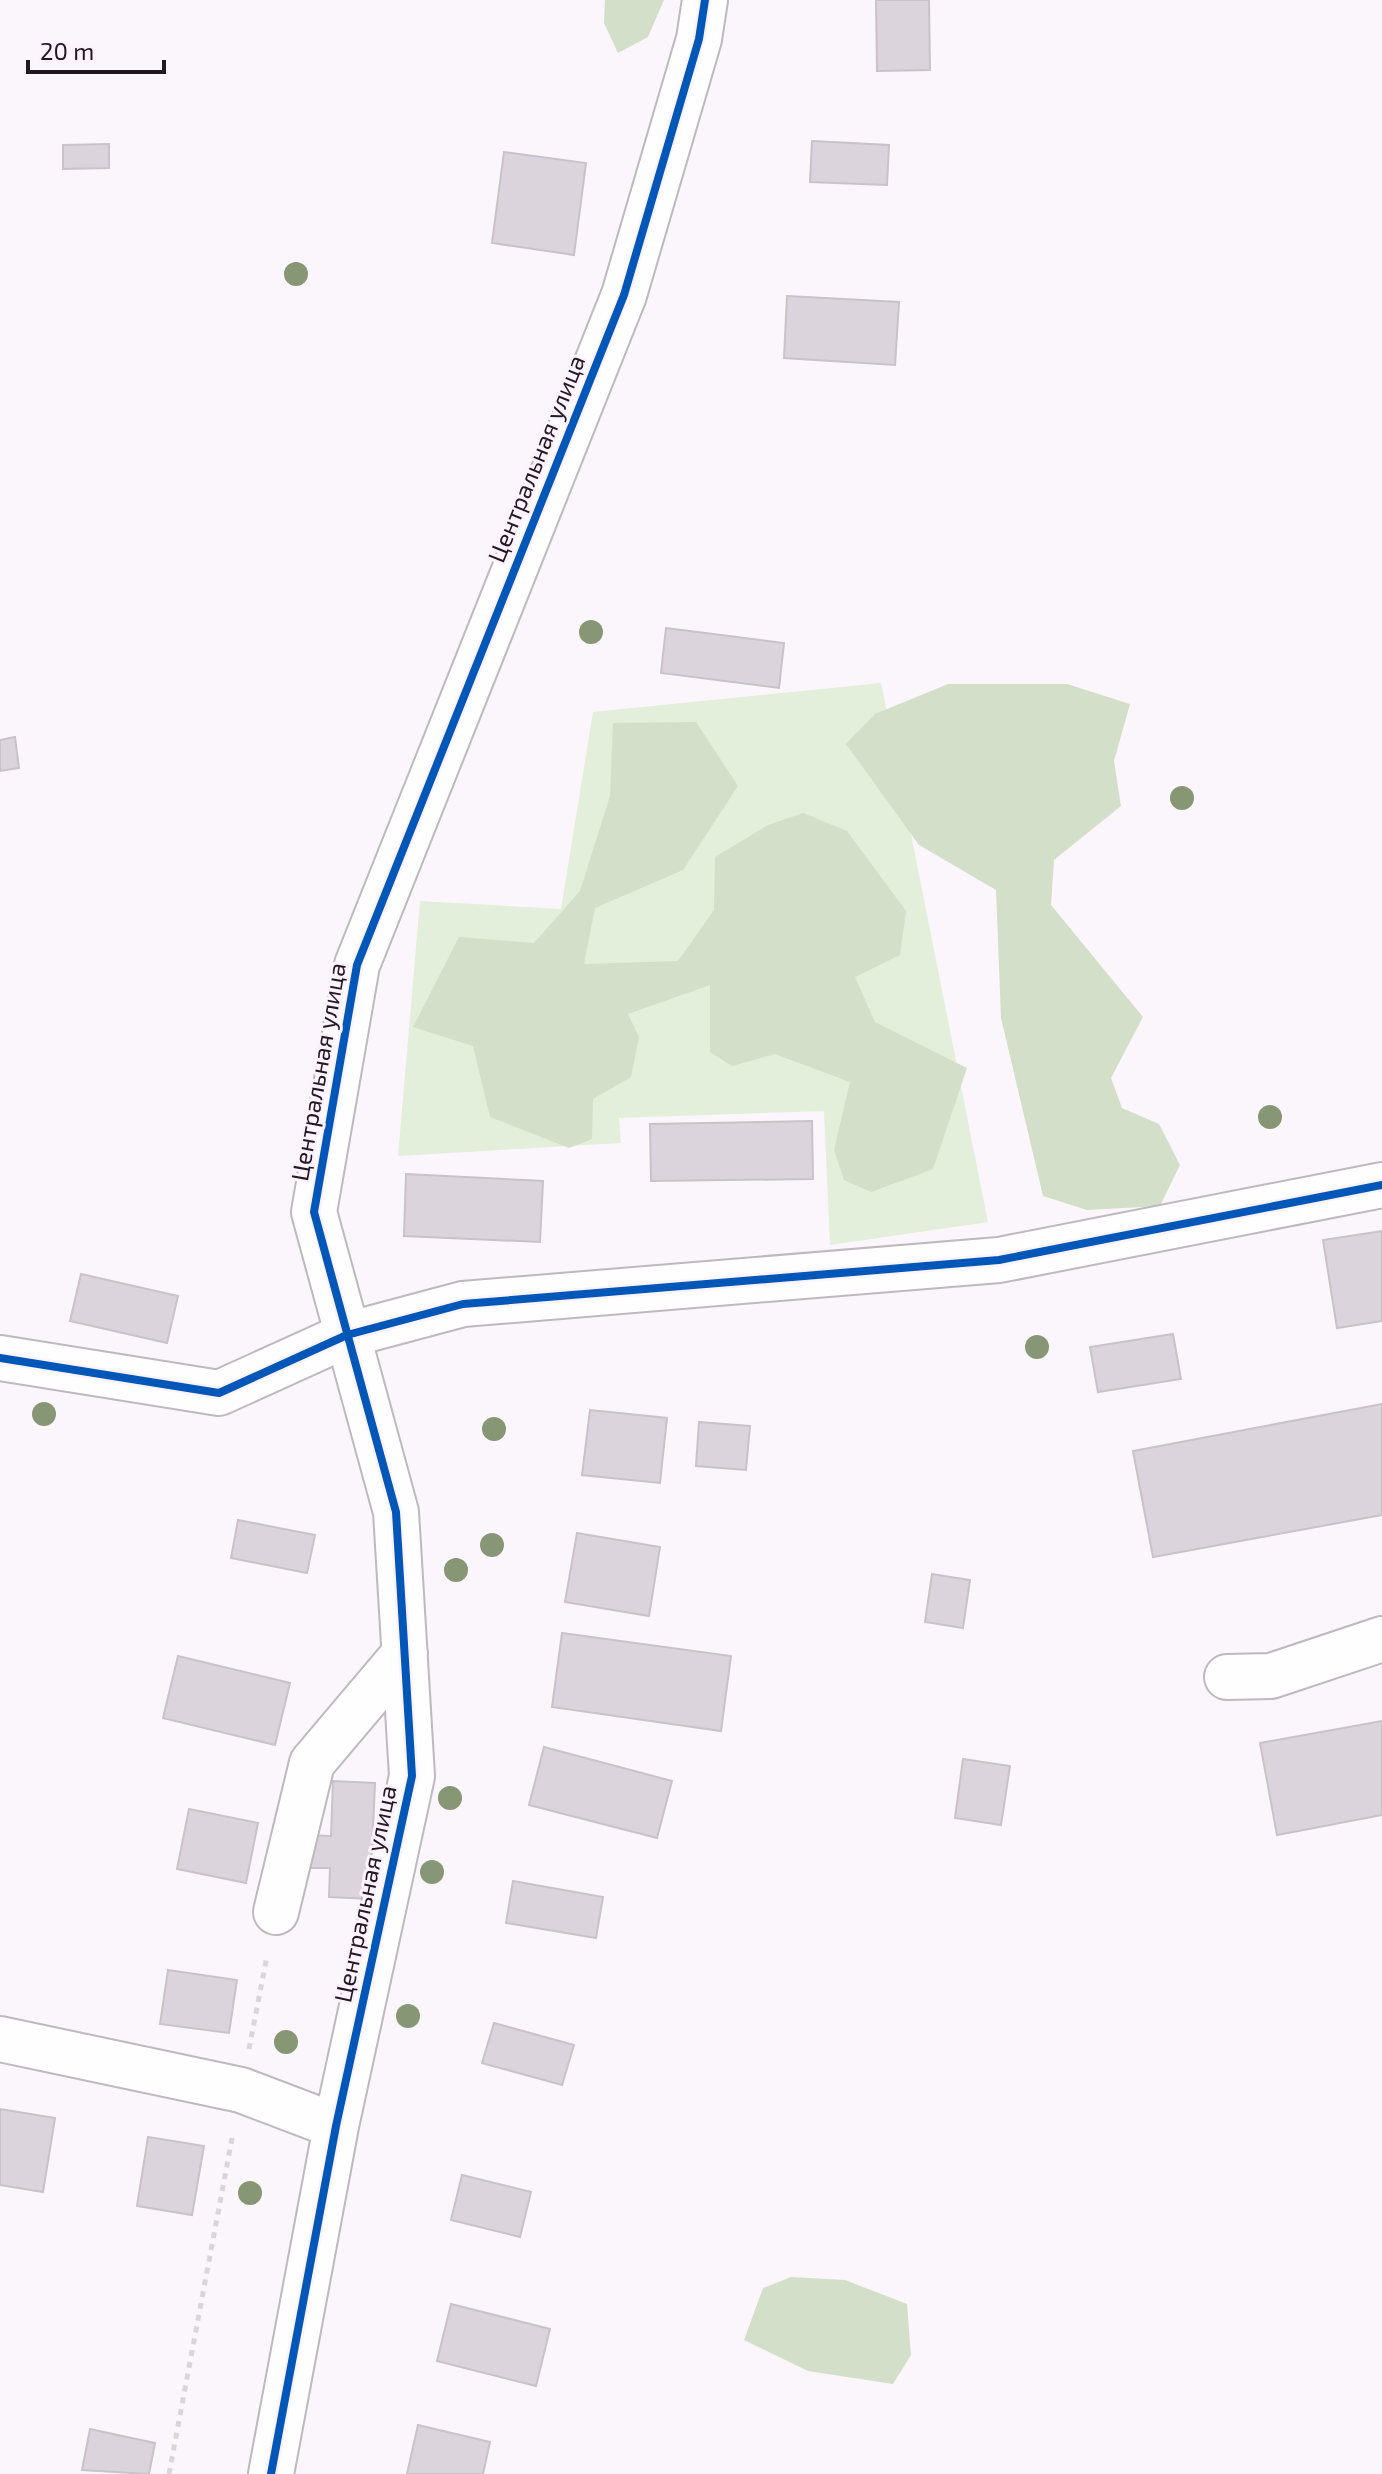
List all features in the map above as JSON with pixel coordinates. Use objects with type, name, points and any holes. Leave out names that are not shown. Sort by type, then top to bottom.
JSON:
[{"type":"street","name":"Центральная улица","points":[[271,2474],[336,2126],[412,1776],[396,1512],[314,1212],[357,965],[624,295],[699,39],[705,0]]},
{"type":"street","points":[[0,1358],[219,1393],[347,1335],[463,1304],[999,1260],[1382,1185]]},
{"type":"street","points":[[1227,1677],[1271,1676],[1382,1639]]},
{"type":"street","points":[[276,1912],[312,1763],[405,1653]]},
{"type":"street","points":[[0,2039],[241,2090],[336,2126]]},
{"type":"path","points":[[169,2474],[276,1912]]},
{"type":"green space","points":[[605,0],[664,0],[648,37],[618,53],[604,23]]},
{"type":"green space","points":[[881,683],[988,1222],[830,1245],[824,1111],[619,1118],[621,1143],[398,1156],[420,901],[561,909],[593,712]]},
{"type":"green space","points":[[948,684],[1067,684],[1130,704],[1114,761],[1121,806],[1054,860],[1051,905],[1143,1017],[1111,1078],[1122,1108],[1159,1124],[1180,1165],[1160,1206],[1087,1210],[1043,1196],[1001,1018],[996,890],[919,845],[846,744],[875,714]]},
{"type":"green space","points":[[696,722],[738,786],[683,870],[595,908],[584,964],[678,961],[714,910],[715,857],[768,825],[803,813],[847,831],[906,911],[900,955],[855,977],[875,1022],[967,1068],[933,1169],[871,1192],[844,1180],[834,1150],[850,1082],[775,1054],[732,1066],[710,1052],[710,985],[628,1014],[639,1037],[631,1077],[593,1099],[592,1139],[569,1148],[490,1117],[473,1046],[413,1027],[459,937],[534,943],[580,891],[610,796],[613,723]]},
{"type":"green space","points":[[791,2277],[845,2280],[907,2304],[911,2355],[893,2384],[808,2371],[744,2340],[763,2288]]},
{"type":"building","points":[[876,0],[929,0],[930,70],[877,71]]},
{"type":"building","points":[[812,141],[889,145],[887,185],[810,182]]},
{"type":"building","points":[[109,144],[109,168],[63,169],[63,145]]},
{"type":"building","points":[[504,152],[586,163],[574,255],[492,243]]},
{"type":"building","points":[[787,296],[899,302],[895,365],[784,358]]},
{"type":"building","points":[[666,628],[784,643],[779,688],[661,673]]},
{"type":"building","points":[[15,737],[19,768],[0,771],[0,740]]},
{"type":"building","points":[[812,1121],[813,1179],[651,1181],[650,1124]]},
{"type":"building","points":[[406,1174],[543,1181],[540,1242],[404,1236]]},
{"type":"building","points":[[1382,1231],[1382,1321],[1337,1328],[1323,1240]]},
{"type":"building","points":[[81,1274],[178,1296],[167,1343],[70,1321]]},
{"type":"building","points":[[1173,1334],[1181,1379],[1098,1392],[1090,1347]]},
{"type":"building","points":[[1382,1404],[1382,1515],[1153,1557],[1133,1451]]},
{"type":"building","points":[[590,1410],[667,1418],[660,1483],[582,1475]]},
{"type":"building","points":[[699,1422],[750,1426],[746,1470],[696,1466]]},
{"type":"building","points":[[238,1520],[315,1535],[307,1573],[231,1558]]},
{"type":"building","points":[[577,1533],[660,1547],[649,1616],[565,1602]]},
{"type":"building","points":[[932,1574],[970,1580],[963,1628],[925,1622]]},
{"type":"building","points":[[562,1633],[731,1656],[721,1731],[552,1707]]},
{"type":"building","points":[[178,1656],[290,1683],[275,1745],[163,1718]]},
{"type":"building","points":[[1382,1721],[1382,1815],[1277,1835],[1260,1743]]},
{"type":"building","points":[[544,1747],[672,1781],[657,1838],[529,1805]]},
{"type":"building","points":[[963,1759],[1010,1766],[1001,1825],[955,1818]]},
{"type":"building","points":[[333,1781],[375,1783],[370,1899],[329,1897],[330,1868],[306,1868],[307,1835],[331,1836]]},
{"type":"building","points":[[189,1809],[258,1823],[246,1883],[177,1869]]},
{"type":"building","points":[[513,1881],[603,1897],[596,1938],[506,1923]]},
{"type":"building","points":[[168,1970],[237,1980],[229,2033],[160,2024]]},
{"type":"building","points":[[494,2023],[574,2045],[562,2085],[482,2063]]},
{"type":"building","points":[[0,2109],[55,2118],[43,2192],[0,2185]]},
{"type":"building","points":[[148,2137],[204,2146],[192,2215],[137,2206]]},
{"type":"building","points":[[462,2175],[531,2192],[520,2237],[451,2220]]},
{"type":"building","points":[[451,2304],[550,2329],[536,2386],[437,2361]]},
{"type":"building","points":[[418,2425],[490,2442],[483,2474],[407,2474]]},
{"type":"building","points":[[90,2429],[155,2443],[149,2474],[82,2470]]},
{"type":"cycle path","points":[[271,2474],[336,2126],[412,1776],[396,1512],[314,1212],[357,965],[624,295],[699,39],[705,0]]},
{"type":"cycle path","points":[[0,1358],[219,1393],[347,1335],[463,1304],[999,1260],[1382,1185]]}]
